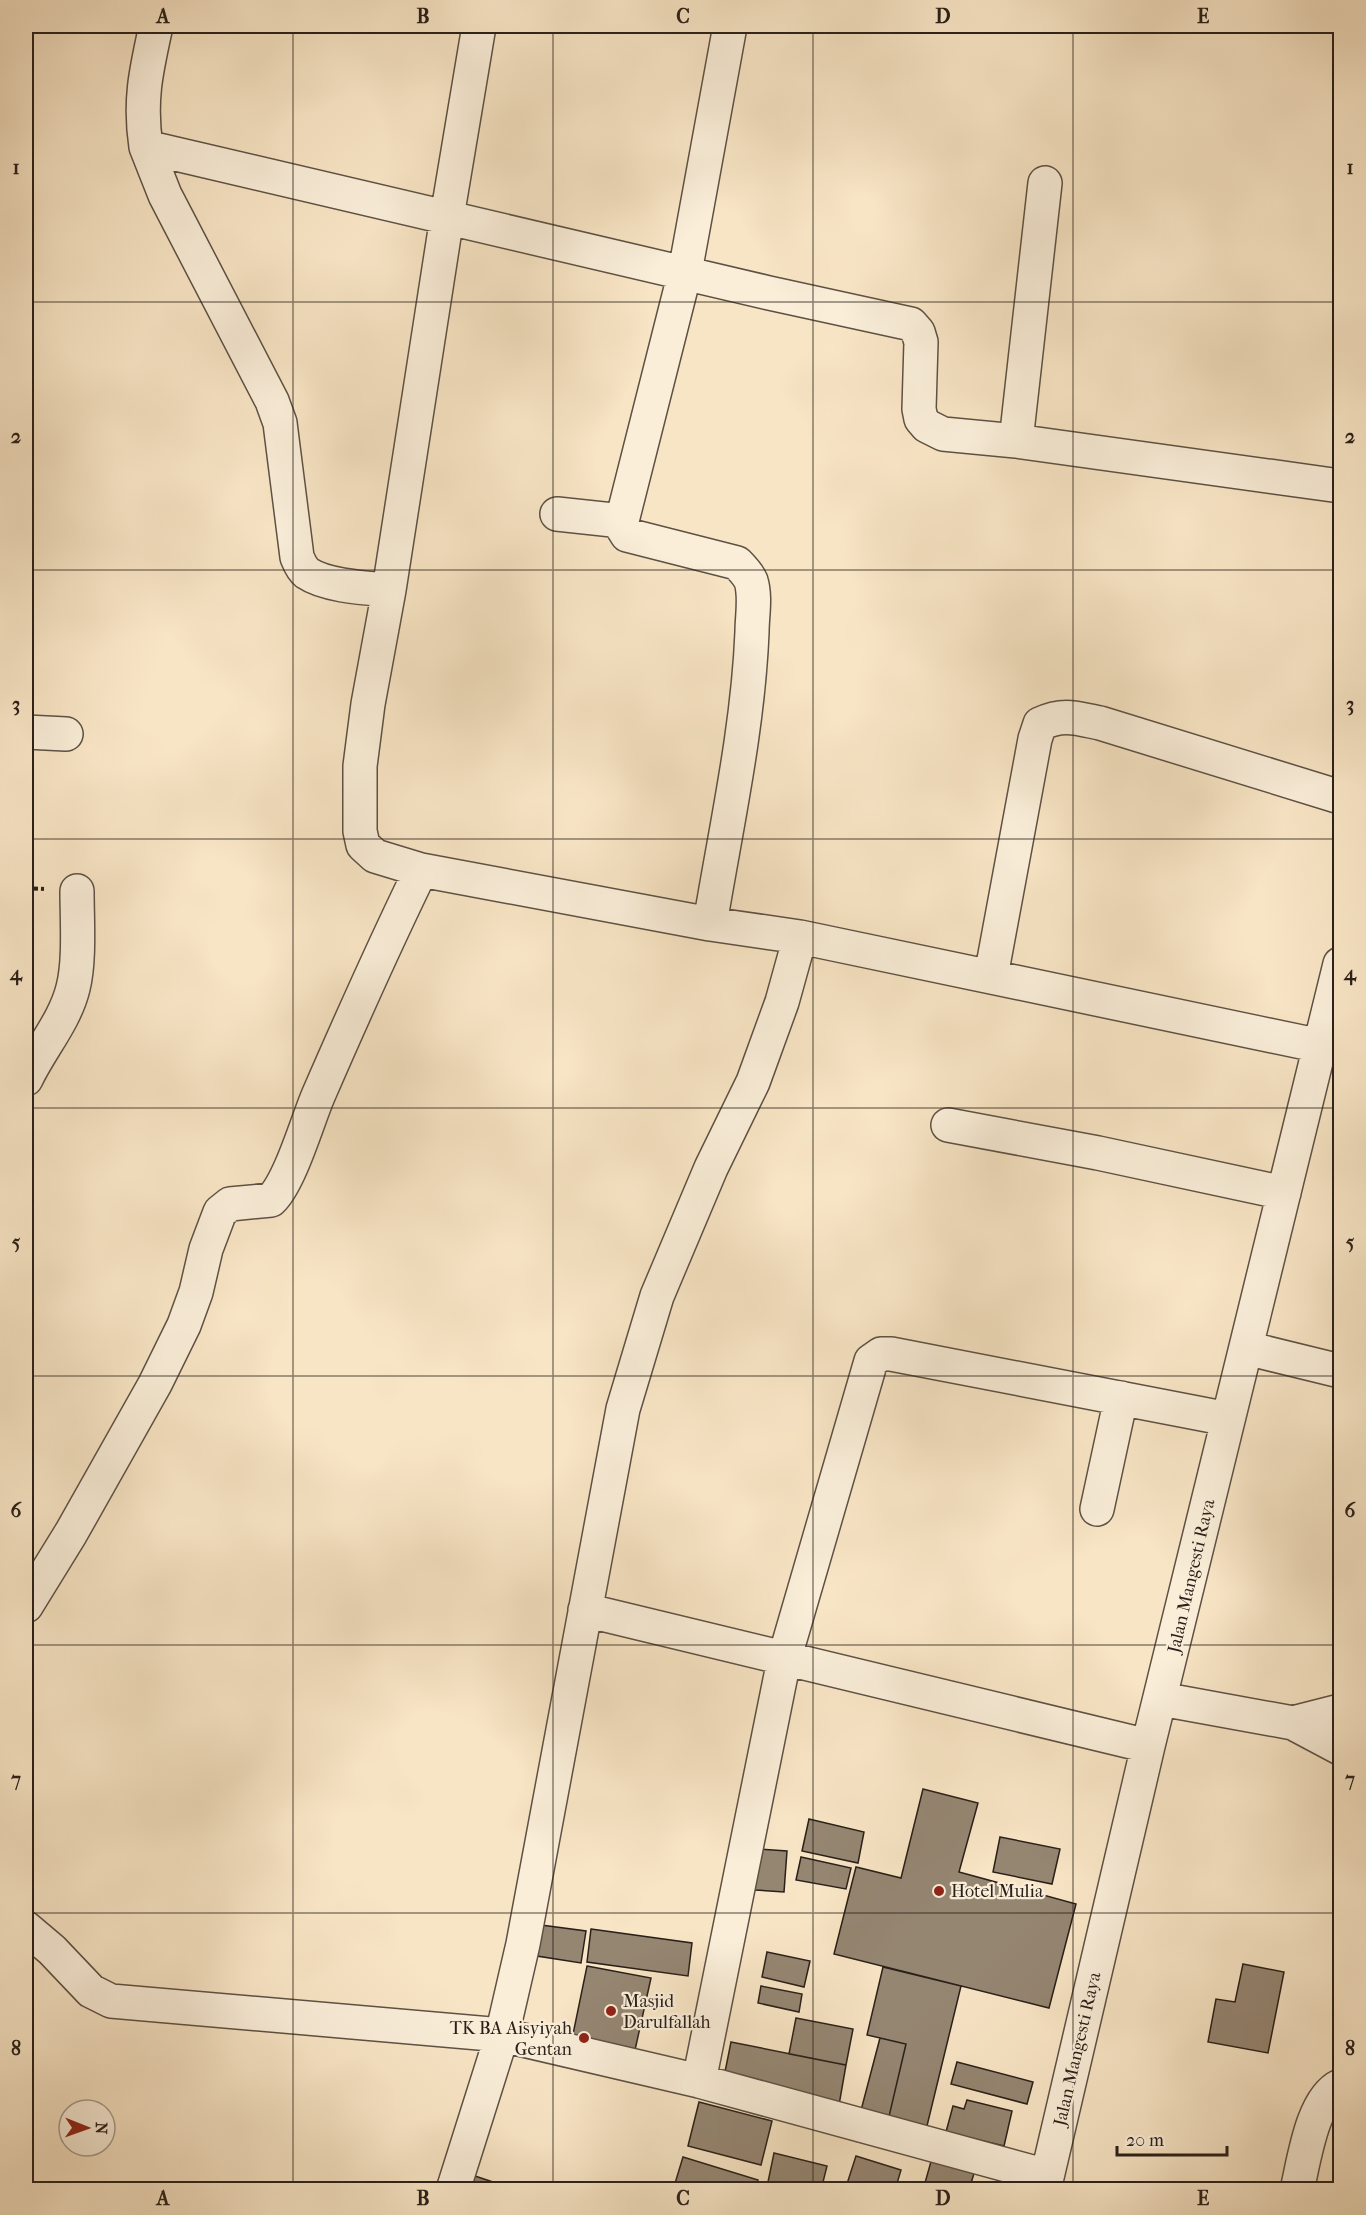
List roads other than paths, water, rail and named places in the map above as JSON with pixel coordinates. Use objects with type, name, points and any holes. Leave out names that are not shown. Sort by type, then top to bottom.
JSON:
[{"type":"street","points":[[156,26],[144,85],[142,118],[146,147],[165,195],[272,400],[280,423],[297,557],[305,572],[345,586],[389,590]]},
{"type":"street","points":[[479,26],[389,590],[368,704],[360,766],[360,831],[363,845],[375,856],[422,870],[710,924],[800,937],[1330,1049]]},
{"type":"street","points":[[710,924],[740,744],[751,656],[753,594],[751,581],[737,563],[627,535],[622,527],[622,521],[685,272],[730,26]]},
{"type":"street","points":[[146,147],[769,293],[898,319],[911,324],[918,332],[921,342],[919,409],[921,418],[927,426],[943,434],[1016,441],[1341,486]]},
{"type":"street","points":[[1016,441],[1045,183]]},
{"type":"street","points":[[557,514],[622,521]]},
{"type":"street","points":[[991,976],[1040,724],[1053,718],[1070,716],[1100,723],[1341,797]]},
{"type":"street","points":[[26,732],[66,734]]},
{"type":"street","points":[[26,1606],[71,1533],[155,1384],[184,1325],[219,1212],[230,1204],[271,1200],[282,1186],[388,938],[422,870]]},
{"type":"street","points":[[26,1079],[57,1025],[73,990],[78,891]]},
{"type":"street","points":[[453,2190],[502,2035],[522,1944],[623,1409],[657,1296],[711,1168],[753,1082],[782,1002],[800,937]]},
{"type":"street","name":"Jalan Mangesti Raya","points":[[1046,2183],[1148,1746],[1284,1193],[1330,1049],[1341,964]]},
{"type":"street","points":[[948,1125],[1098,1153],[1284,1193]]},
{"type":"street","points":[[1246,1348],[1341,1371]]},
{"type":"street","points":[[699,2081],[784,1660],[875,1357],[881,1354],[891,1354],[1228,1419]]},
{"type":"street","points":[[1097,1509],[1121,1398]]},
{"type":"street","points":[[585,1610],[784,1660],[1148,1746]]},
{"type":"street","points":[[1161,1699],[1293,1723],[1341,1748]]},
{"type":"street","points":[[1293,1723],[1341,1711]]},
{"type":"street","points":[[26,1928],[52,1950],[84,1983],[98,1995],[111,2001],[502,2035],[699,2081],[1046,2183]]},
{"type":"street","points":[[1297,2190],[1314,2123],[1326,2098],[1341,2086]]},
{"type":"place","name":"Hotel Mulia","points":[[939,1891]]},
{"type":"place","name":"Masjid Darulfallah","points":[[611,2011]]},
{"type":"place","name":"TK BA Aisyiyah Gentan","points":[[584,2038]]}]
